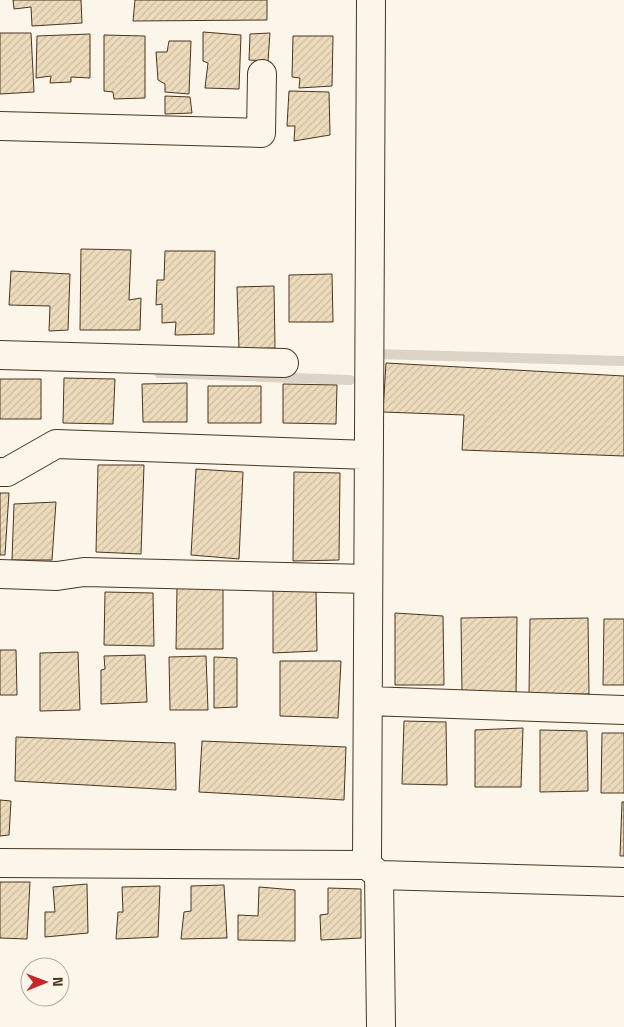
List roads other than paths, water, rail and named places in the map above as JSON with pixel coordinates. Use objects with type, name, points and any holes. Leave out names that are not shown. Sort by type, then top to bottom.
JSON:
[{"type":"street","points":[[371,0],[368,702],[373,870],[381,1027]]},
{"type":"street","points":[[0,126],[261,133],[262,74]]},
{"type":"street","points":[[0,355],[284,363]]},
{"type":"street","points":[[0,472],[7,472],[56,444],[369,455]]},
{"type":"street","points":[[0,574],[57,576],[84,572],[368,579]]},
{"type":"street","points":[[368,702],[624,710]]},
{"type":"street","points":[[0,863],[373,870],[624,882]]},
{"type":"waterway","points":[[377,354],[624,361]]},
{"type":"waterway","points":[[159,373],[350,380]]}]
